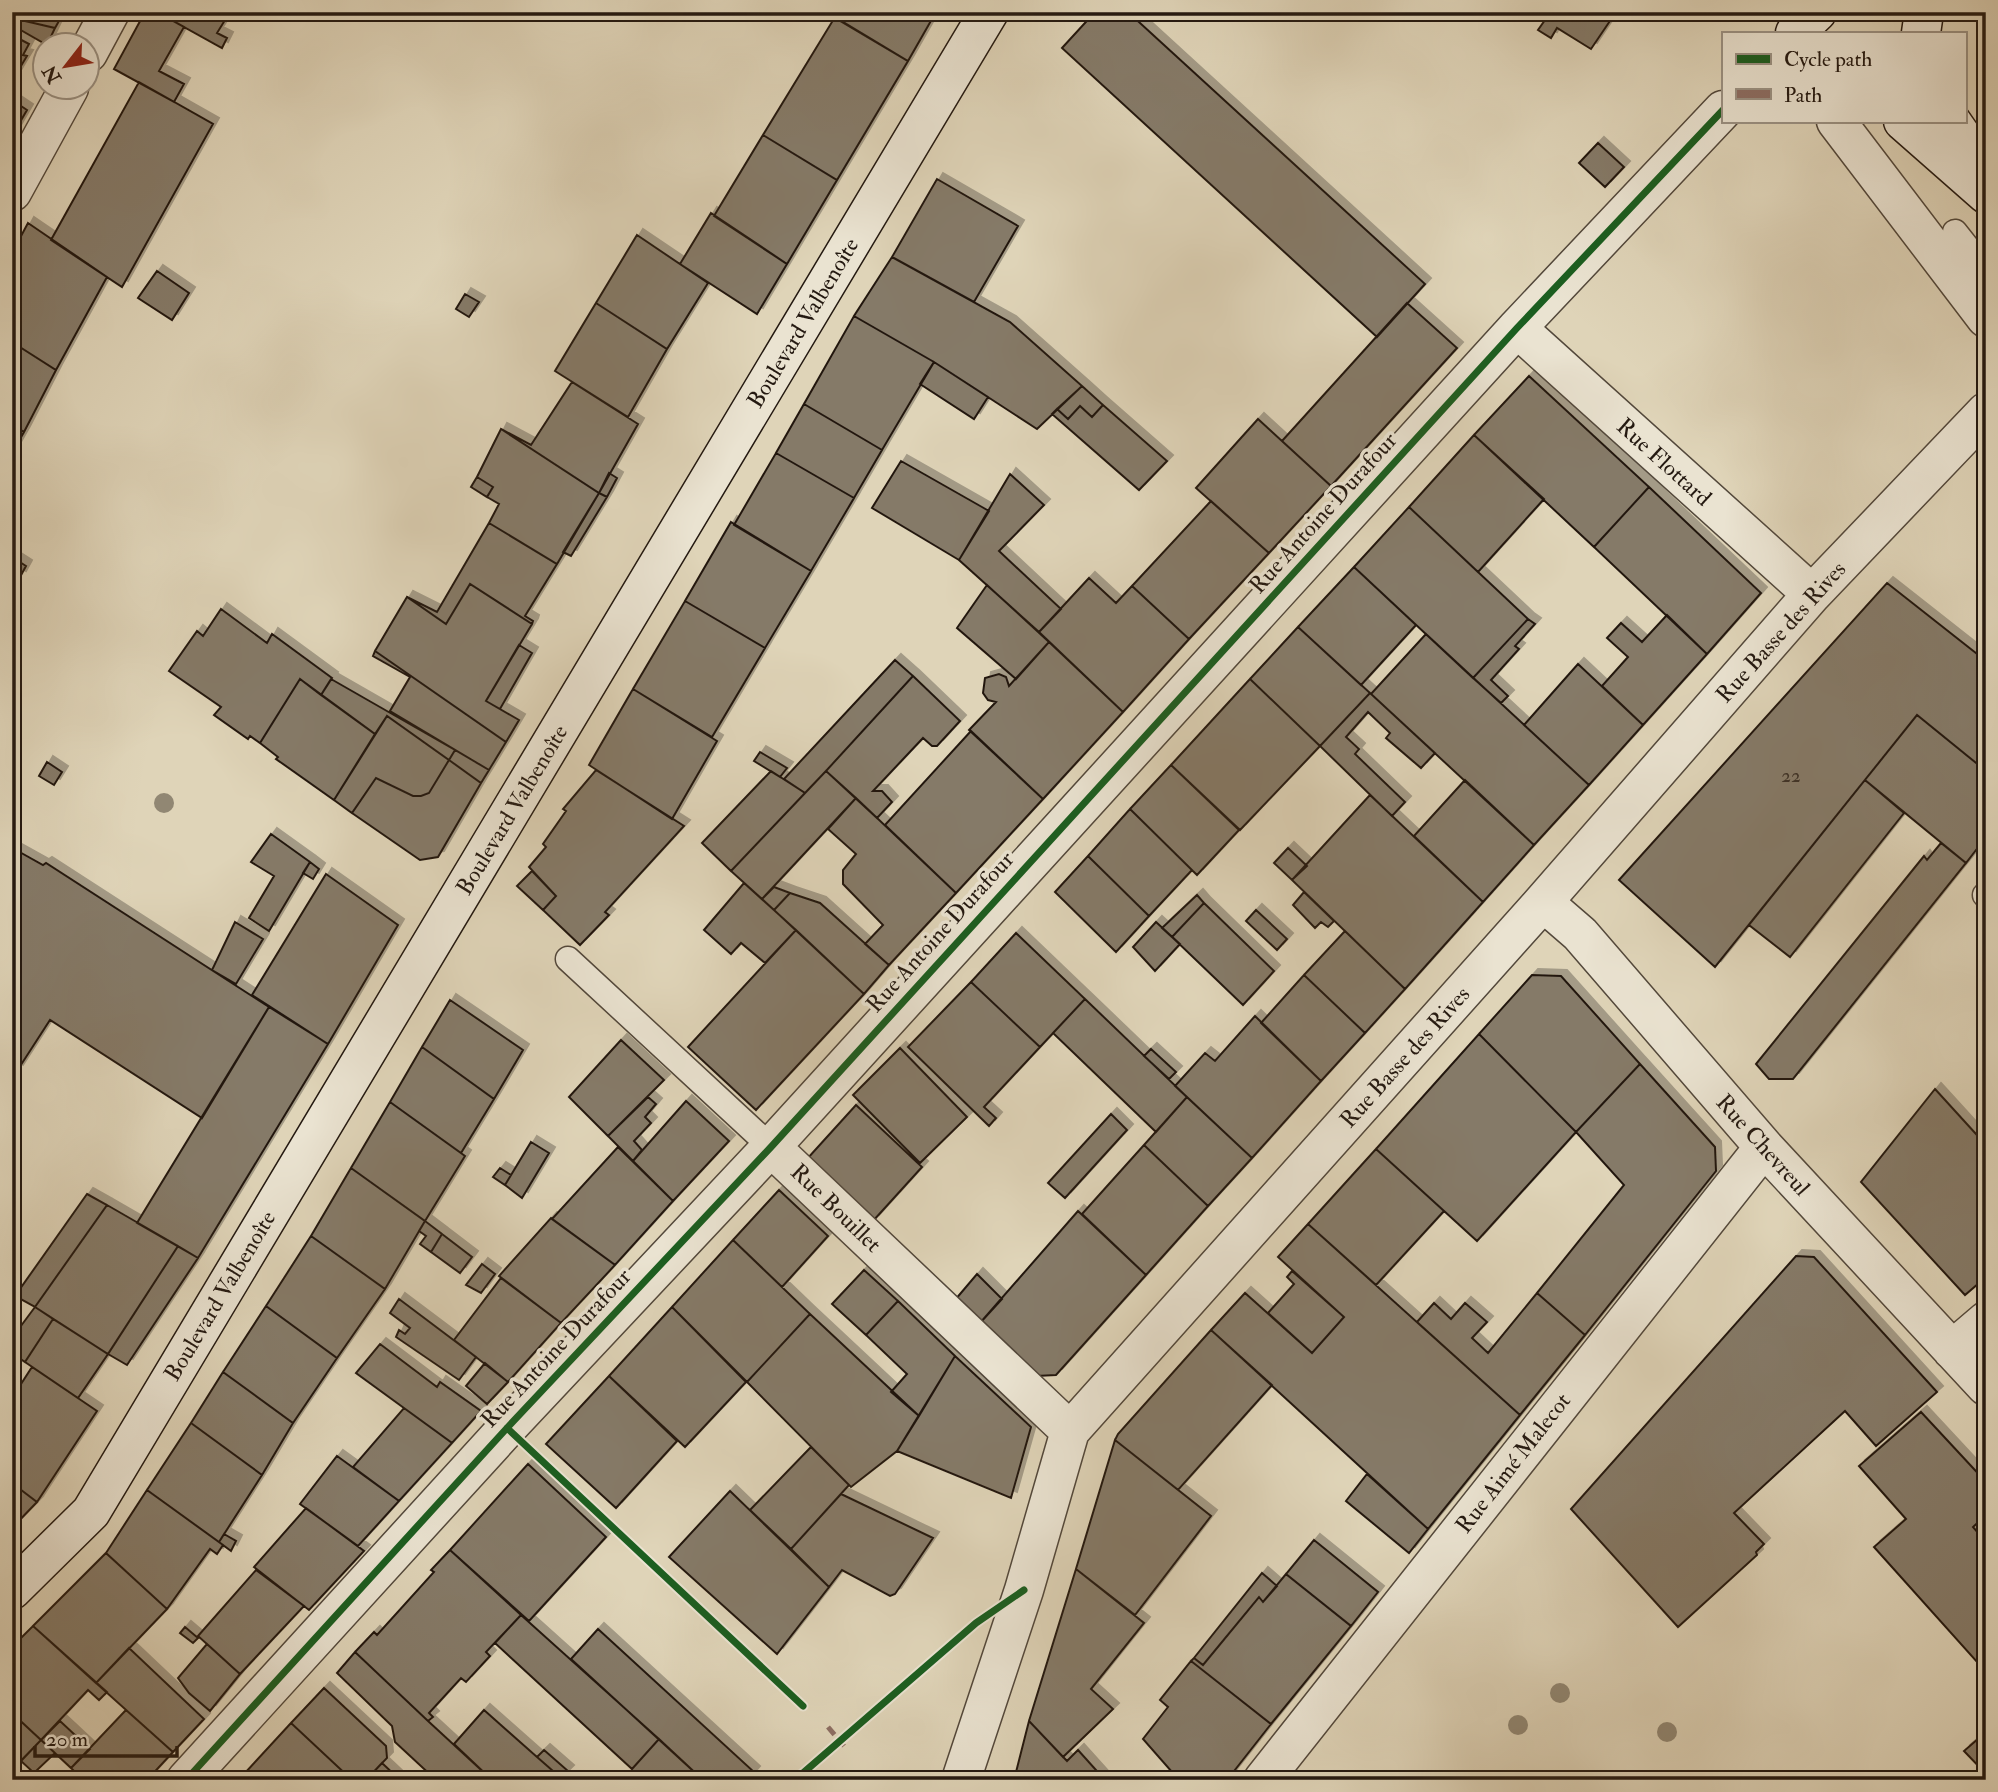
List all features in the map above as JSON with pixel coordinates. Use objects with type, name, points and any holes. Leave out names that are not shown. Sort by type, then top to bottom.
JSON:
[{"type":"street","points":[[100,32],[110,12]]},
{"type":"street","name":"Boulevard Valbenoîte","points":[[12,1590],[91,1512],[989,12]]},
{"type":"street","points":[[1772,12],[1786,32]]},
{"type":"street","points":[[1796,32],[1817,12]]},
{"type":"street","points":[[1921,32],[1924,12]]},
{"type":"street","points":[[12,192],[61,102]]},
{"type":"street","name":"Rue Antoine Durafour","points":[[186,1780],[507,1428],[771,1147],[1517,328],[1722,111]]},
{"type":"street","points":[[1837,122],[1986,318]]},
{"type":"street","points":[[1904,122],[1986,194]]},
{"type":"street","points":[[1952,122],[1986,171]]},
{"type":"street","name":"Rue Flottard","points":[[1517,328],[1812,594]]},
{"type":"street","name":"Rue Basse des Rives","points":[[961,1780],[1024,1590],[1070,1431],[1543,902],[1812,594],[1986,412]]},
{"type":"street","name":"Rue Chevreul","points":[[1543,902],[1580,934],[1764,1147],[1986,1386]]},
{"type":"street","name":"Rue Bouillet","points":[[771,1147],[1070,1431]]},
{"type":"street","name":"Rue Aimé Malecot","points":[[1263,1780],[1764,1147]]},
{"type":"street","points":[[1952,1350],[1986,1321]]},
{"type":"lane","points":[[1955,232],[1986,271]]},
{"type":"lane","name":"Rue Bouillet","points":[[568,959],[771,1147]]},
{"type":"building","points":[[12,12],[64,12],[55,28],[12,18]]},
{"type":"building","points":[[145,12],[157,12],[184,27],[159,71],[184,84],[174,102],[114,69]]},
{"type":"building","points":[[157,12],[230,12],[217,33],[227,38],[222,48]]},
{"type":"building","points":[[832,12],[936,12],[908,61],[830,15]]},
{"type":"building","points":[[1095,12],[1128,12],[1425,284],[1377,337],[1062,48]]},
{"type":"building","points":[[1534,12],[1616,12],[1591,49],[1557,28],[1551,38],[1538,30],[1545,20]]},
{"type":"building","points":[[835,17],[908,61],[837,180],[763,135]]},
{"type":"building","points":[[12,18],[55,28],[53,32],[32,32],[32,36],[12,25]]},
{"type":"building","points":[[12,35],[29,44],[23,55],[27,56],[12,81]]},
{"type":"building","points":[[139,82],[213,124],[122,287],[51,240]]},
{"type":"building","points":[[12,100],[27,110],[12,136]]},
{"type":"building","points":[[763,135],[837,180],[787,264],[714,216]]},
{"type":"building","points":[[1598,143],[1624,167],[1605,187],[1579,163]]},
{"type":"building","points":[[937,179],[1018,226],[974,302],[892,257]]},
{"type":"building","points":[[711,213],[787,264],[757,314],[680,264]]},
{"type":"building","points":[[28,223],[107,277],[56,370],[12,342],[12,253]]},
{"type":"building","points":[[637,235],[708,283],[667,349],[596,303]]},
{"type":"building","points":[[892,257],[1010,322],[1082,386],[1037,429],[934,362],[854,316]]},
{"type":"building","points":[[157,271],[189,293],[172,320],[138,298]]},
{"type":"building","points":[[465,294],[479,302],[469,317],[456,309]]},
{"type":"building","points":[[596,303],[667,349],[628,417],[555,371]]},
{"type":"building","points":[[1407,303],[1457,348],[1331,486],[1282,441]]},
{"type":"building","points":[[854,316],[934,362],[882,450],[804,404]]},
{"type":"building","points":[[12,342],[56,370],[24,432],[12,424]]},
{"type":"building","points":[[934,362],[988,397],[974,419],[920,384]]},
{"type":"building","points":[[1529,376],[1649,487],[1594,547],[1474,435]]},
{"type":"building","points":[[572,382],[638,424],[599,493],[501,429],[531,445]]},
{"type":"building","points":[[1082,386],[1103,405],[1092,417],[1080,406],[1068,419],[1057,409]]},
{"type":"building","points":[[804,404],[882,450],[854,498],[776,453]]},
{"type":"building","points":[[1103,405],[1167,461],[1139,490],[1052,414],[1057,409],[1068,419],[1080,406],[1092,417]]},
{"type":"building","points":[[1258,419],[1331,486],[1269,553],[1196,488]]},
{"type":"building","points":[[12,424],[24,432],[12,453]]},
{"type":"building","points":[[501,429],[599,493],[557,564],[489,523],[499,504],[487,497],[493,487],[477,477]]},
{"type":"building","points":[[1474,435],[1544,499],[1478,572],[1409,507]]},
{"type":"building","points":[[776,453],[854,498],[811,571],[734,525]]},
{"type":"building","points":[[901,461],[989,511],[959,560],[872,508]]},
{"type":"building","points":[[609,473],[617,478],[607,497],[599,493]]},
{"type":"building","points":[[1010,474],[1044,505],[999,551],[1061,609],[1039,632],[959,560]]},
{"type":"building","points":[[477,477],[493,487],[487,497],[471,487]]},
{"type":"building","points":[[1649,487],[1761,593],[1707,654],[1594,547]]},
{"type":"building","points":[[599,493],[607,497],[571,556],[563,552]]},
{"type":"building","points":[[1211,501],[1269,553],[1189,639],[1132,586]]},
{"type":"building","points":[[1409,507],[1528,619],[1473,678],[1354,567]]},
{"type":"building","points":[[731,522],[811,571],[765,648],[685,601]]},
{"type":"building","points":[[489,523],[557,564],[525,616],[533,621],[532,624],[470,584],[446,624],[407,597],[437,612]]},
{"type":"building","points":[[12,557],[26,566],[20,577],[12,572]]},
{"type":"building","points":[[1354,567],[1416,625],[1361,685],[1298,627]]},
{"type":"building","points":[[1089,578],[1116,603],[1132,586],[1189,639],[1123,712],[1039,632]]},
{"type":"building","points":[[1887,583],[1986,661],[1986,771],[1917,715],[1715,967],[1619,880]]},
{"type":"building","points":[[470,584],[532,624],[486,701],[519,720],[506,742],[375,651],[407,597],[446,624]]},
{"type":"building","points":[[987,585],[1049,642],[1016,679],[957,628]]},
{"type":"building","points":[[685,601],[765,648],[712,737],[633,689]]},
{"type":"building","points":[[221,609],[267,643],[272,634],[332,678],[321,695],[300,679],[260,743],[250,736],[248,739],[214,715],[221,707],[169,671],[197,631],[203,636]]},
{"type":"building","points":[[1667,615],[1707,654],[1643,725],[1602,686],[1628,657],[1607,638],[1621,623],[1642,642]]},
{"type":"building","points":[[1528,619],[1535,624],[1515,646],[1519,649],[1491,680],[1508,696],[1501,703],[1473,678]]},
{"type":"building","points":[[1298,627],[1370,693],[1320,746],[1250,679]]},
{"type":"building","points":[[1426,634],[1589,785],[1534,845],[1371,694]]},
{"type":"building","points":[[1049,642],[1123,712],[1043,799],[969,730],[996,702],[988,700],[983,693],[985,678],[999,674],[1006,677],[1009,686]]},
{"type":"building","points":[[519,645],[532,653],[500,709],[486,701]]},
{"type":"building","points":[[375,651],[506,742],[489,770],[390,711],[410,677],[373,656]]},
{"type":"building","points":[[895,660],[913,676],[826,771],[805,793],[784,779]]},
{"type":"building","points":[[1578,664],[1643,725],[1589,785],[1524,725]]},
{"type":"building","points":[[913,676],[960,721],[937,746],[932,746],[923,738],[873,791],[882,791],[892,802],[877,818],[826,771]]},
{"type":"building","points":[[300,679],[375,734],[334,800],[276,759],[278,757],[260,743]]},
{"type":"building","points":[[331,679],[455,750],[449,760],[387,716],[375,734],[321,695]]},
{"type":"building","points":[[1250,679],[1320,746],[1240,830],[1171,765]]},
{"type":"building","points":[[633,689],[717,741],[672,819],[589,765]]},
{"type":"building","points":[[1370,693],[1435,753],[1421,768],[1386,738],[1390,733],[1368,712],[1346,737],[1359,749],[1355,754],[1405,802],[1392,816],[1320,746]]},
{"type":"building","points":[[1917,715],[1986,771],[1986,837],[1966,863],[1865,780]]},
{"type":"building","points":[[387,716],[449,760],[429,793],[413,796],[376,778],[352,813],[334,800]]},
{"type":"building","points":[[971,731],[1043,799],[956,893],[885,825]]},
{"type":"building","points":[[455,750],[489,770],[481,783],[449,760]]},
{"type":"building","points":[[760,752],[787,768],[780,777],[754,761]]},
{"type":"building","points":[[449,760],[481,783],[438,857],[420,860],[352,813],[376,778],[413,796],[429,793]]},
{"type":"building","points":[[47,762],[62,772],[54,785],[39,776]]},
{"type":"building","points":[[1171,765],[1239,830],[1197,875],[1130,809]]},
{"type":"building","points":[[596,770],[684,826],[605,912],[609,915],[580,945],[543,910],[556,896],[529,867],[546,847],[543,844],[566,811],[563,809]]},
{"type":"building","points":[[771,771],[805,793],[731,871],[702,843]]},
{"type":"building","points":[[826,771],[856,798],[762,899],[731,871]]},
{"type":"building","points":[[1465,780],[1534,845],[1483,902],[1414,836]]},
{"type":"building","points":[[1865,780],[1904,813],[1790,957],[1749,925]]},
{"type":"building","points":[[1370,795],[1483,902],[1405,989],[1292,880]]},
{"type":"building","points":[[856,798],[956,893],[889,965],[865,944],[883,925],[843,884],[843,870],[856,854],[828,829]]},
{"type":"building","points":[[1130,809],[1192,870],[1149,916],[1088,856]]},
{"type":"building","points":[[271,834],[310,862],[269,931],[249,918],[274,876],[251,862]]},
{"type":"building","points":[[1941,843],[1966,863],[1793,1079],[1769,1079],[1756,1064],[1924,856],[1927,860]]},
{"type":"building","points":[[1288,848],[1307,866],[1292,880],[1274,863]]},
{"type":"building","points":[[16,850],[43,865],[46,863],[269,1007],[202,1118],[50,1020],[17,1071],[12,1068],[12,857]]},
{"type":"building","points":[[1088,856],[1149,916],[1116,952],[1055,892]]},
{"type":"building","points":[[310,862],[319,869],[313,879],[303,873]]},
{"type":"building","points":[[532,871],[556,896],[543,910],[517,886]]},
{"type":"building","points":[[326,874],[398,925],[328,1044],[252,995]]},
{"type":"building","points":[[744,883],[796,930],[765,963],[741,943],[731,954],[704,930]]},
{"type":"building","points":[[774,887],[790,893],[774,910],[762,899]]},
{"type":"building","points":[[1304,892],[1334,921],[1328,927],[1321,922],[1315,928],[1293,905]]},
{"type":"building","points":[[790,893],[820,903],[889,965],[864,994],[774,910]]},
{"type":"building","points":[[1197,895],[1204,903],[1172,937],[1162,928]]},
{"type":"building","points":[[1204,903],[1274,971],[1243,1005],[1172,937]]},
{"type":"building","points":[[1256,910],[1287,939],[1277,950],[1246,921]]},
{"type":"building","points":[[235,922],[263,939],[236,984],[212,970]]},
{"type":"building","points":[[1156,922],[1180,944],[1155,971],[1133,947]]},
{"type":"building","points":[[796,930],[864,994],[756,1110],[688,1047]]},
{"type":"building","points":[[1345,931],[1405,989],[1365,1033],[1304,975]]},
{"type":"building","points":[[1016,933],[1085,999],[1040,1047],[971,982]]},
{"type":"building","points":[[1304,975],[1365,1033],[1321,1081],[1261,1023]]},
{"type":"building","points":[[1532,975],[1561,976],[1640,1064],[1576,1132],[1479,1034]]},
{"type":"building","points":[[971,982],[1040,1047],[984,1107],[996,1118],[989,1126],[908,1047]]},
{"type":"building","points":[[1085,999],[1187,1097],[1156,1132],[1053,1033]]},
{"type":"building","points":[[450,1000],[523,1050],[494,1099],[422,1047]]},
{"type":"building","points":[[269,1007],[328,1044],[198,1258],[137,1223]]},
{"type":"building","points":[[1255,1016],[1321,1081],[1252,1158],[1175,1086],[1205,1053],[1215,1061]]},
{"type":"building","points":[[1479,1034],[1576,1132],[1477,1241],[1376,1149]]},
{"type":"building","points":[[621,1040],[664,1080],[608,1136],[569,1097]]},
{"type":"building","points":[[422,1047],[494,1099],[461,1153],[390,1102]]},
{"type":"building","points":[[900,1048],[967,1117],[920,1163],[853,1095]]},
{"type":"building","points":[[1151,1049],[1176,1072],[1169,1079],[1144,1056]]},
{"type":"building","points":[[1640,1064],[1715,1147],[1716,1171],[1585,1335],[1537,1293],[1624,1185],[1576,1132]]},
{"type":"building","points":[[1935,1089],[1986,1145],[1986,1277],[1965,1295],[1861,1182]]},
{"type":"building","points":[[648,1097],[656,1104],[645,1117],[651,1123],[634,1141],[642,1150],[633,1161],[608,1136]]},
{"type":"building","points":[[1187,1097],[1252,1158],[1208,1206],[1144,1145]]},
{"type":"building","points":[[686,1101],[729,1141],[673,1201],[633,1161]]},
{"type":"building","points":[[390,1102],[465,1156],[425,1221],[351,1168]]},
{"type":"building","points":[[856,1105],[922,1167],[873,1221],[807,1159]]},
{"type":"building","points":[[1111,1114],[1127,1130],[1065,1198],[1048,1183]]},
{"type":"building","points":[[531,1142],[549,1153],[522,1198],[505,1185]]},
{"type":"building","points":[[1144,1145],[1208,1206],[1146,1275],[1082,1214]]},
{"type":"building","points":[[618,1147],[673,1201],[615,1265],[552,1219]]},
{"type":"building","points":[[1376,1149],[1444,1211],[1376,1285],[1308,1224]]},
{"type":"building","points":[[351,1168],[425,1221],[385,1289],[311,1236]]},
{"type":"building","points":[[500,1168],[511,1175],[505,1185],[493,1177]]},
{"type":"building","points":[[779,1190],[828,1236],[782,1287],[733,1240]]},
{"type":"building","points":[[87,1194],[107,1205],[35,1307],[15,1296]]},
{"type":"building","points":[[107,1205],[178,1246],[108,1354],[35,1307]]},
{"type":"building","points":[[1078,1211],[1146,1275],[1056,1375],[1036,1376],[980,1323]]},
{"type":"building","points":[[551,1218],[615,1265],[561,1323],[499,1276]]},
{"type":"building","points":[[425,1221],[442,1234],[431,1252],[420,1244],[426,1236],[419,1231]]},
{"type":"building","points":[[1308,1224],[1520,1415],[1428,1529],[1211,1330],[1245,1293],[1312,1353],[1344,1317],[1278,1257]]},
{"type":"building","points":[[442,1234],[472,1257],[460,1273],[431,1252]]},
{"type":"building","points":[[311,1236],[385,1289],[337,1358],[266,1306]]},
{"type":"building","points":[[733,1240],[810,1314],[747,1382],[672,1307]]},
{"type":"building","points":[[178,1246],[198,1258],[127,1365],[108,1354]]},
{"type":"building","points":[[1796,1256],[1814,1257],[1937,1392],[1876,1446],[1845,1411],[1734,1513],[1764,1544],[1756,1552],[1757,1555],[1678,1627],[1571,1509]]},
{"type":"building","points":[[482,1264],[495,1274],[481,1293],[466,1285]]},
{"type":"building","points":[[864,1270],[898,1301],[866,1335],[832,1304]]},
{"type":"building","points":[[1292,1271],[1344,1317],[1312,1353],[1268,1313],[1294,1284],[1287,1277]]},
{"type":"building","points":[[977,1274],[1002,1299],[980,1323],[955,1300]]},
{"type":"building","points":[[501,1278],[561,1323],[508,1382],[454,1340]]},
{"type":"building","points":[[1537,1293],[1585,1335],[1520,1415],[1417,1322],[1434,1303],[1451,1319],[1465,1303],[1487,1322],[1472,1338],[1488,1353]]},
{"type":"building","points":[[399,1299],[476,1357],[459,1380],[396,1337],[399,1330],[405,1334],[410,1328],[390,1313]]},
{"type":"building","points":[[898,1301],[955,1356],[919,1416],[891,1392],[907,1374],[866,1335]]},
{"type":"building","points":[[266,1306],[337,1358],[293,1423],[223,1372]]},
{"type":"building","points":[[35,1307],[53,1319],[25,1362],[12,1353],[12,1338]]},
{"type":"building","points":[[672,1307],[746,1382],[685,1447],[609,1376]]},
{"type":"building","points":[[810,1314],[919,1416],[897,1451],[851,1487],[747,1382]]},
{"type":"building","points":[[53,1319],[108,1354],[78,1398],[25,1362]]},
{"type":"building","points":[[1211,1330],[1272,1385],[1178,1490],[1115,1440]]},
{"type":"building","points":[[380,1344],[437,1387],[440,1382],[481,1411],[452,1443],[356,1373]]},
{"type":"building","points":[[955,1356],[1031,1427],[1011,1498],[897,1451]]},
{"type":"building","points":[[485,1363],[508,1382],[487,1404],[466,1386]]},
{"type":"building","points":[[32,1367],[97,1411],[37,1502],[12,1483],[12,1398]]},
{"type":"building","points":[[223,1372],[293,1423],[262,1475],[191,1423]]},
{"type":"building","points":[[609,1376],[677,1441],[616,1508],[546,1444]]},
{"type":"building","points":[[404,1408],[452,1443],[399,1501],[353,1467]]},
{"type":"building","points":[[1921,1412],[1986,1482],[1986,1515],[1973,1527],[1986,1542],[1986,1672],[1874,1547],[1906,1519],[1859,1466]]},
{"type":"building","points":[[191,1423],[262,1475],[219,1542],[147,1490]]},
{"type":"building","points":[[1115,1440],[1211,1516],[1135,1615],[1076,1569]]},
{"type":"building","points":[[811,1447],[849,1485],[791,1549],[750,1510]]},
{"type":"building","points":[[337,1456],[399,1501],[358,1546],[300,1504]]},
{"type":"building","points":[[528,1464],[606,1537],[529,1621],[450,1550]]},
{"type":"building","points":[[1367,1474],[1428,1529],[1409,1553],[1346,1501]]},
{"type":"building","points":[[12,1483],[37,1502],[12,1528]]},
{"type":"building","points":[[147,1490],[223,1545],[217,1554],[210,1549],[167,1609],[106,1553]]},
{"type":"building","points":[[730,1491],[829,1587],[777,1654],[669,1557]]},
{"type":"building","points":[[841,1494],[933,1538],[895,1594],[890,1596],[842,1570],[829,1587],[791,1549]]},
{"type":"building","points":[[306,1508],[364,1551],[309,1610],[254,1567]]},
{"type":"building","points":[[224,1534],[236,1541],[231,1551],[219,1542]]},
{"type":"building","points":[[1314,1540],[1378,1592],[1351,1626],[1286,1574]]},
{"type":"building","points":[[450,1550],[521,1615],[486,1652],[490,1656],[466,1682],[461,1678],[429,1713],[433,1717],[428,1721],[355,1652],[374,1632],[377,1635],[434,1572],[431,1570]]},
{"type":"building","points":[[106,1553],[167,1609],[96,1683],[33,1626]]},
{"type":"building","points":[[1076,1569],[1144,1623],[1091,1689],[1113,1709],[1063,1757],[1029,1721]]},
{"type":"building","points":[[256,1570],[304,1606],[240,1674],[198,1636]]},
{"type":"building","points":[[1262,1573],[1277,1586],[1263,1602],[1259,1597],[1203,1665],[1194,1658]]},
{"type":"building","points":[[1286,1574],[1351,1626],[1271,1724],[1191,1661],[1194,1658],[1203,1665],[1259,1597],[1263,1602]]},
{"type":"building","points":[[521,1615],[659,1739],[632,1769],[495,1643]]},
{"type":"building","points":[[33,1626],[107,1692],[99,1700],[88,1690],[41,1740],[12,1713],[12,1647]]},
{"type":"building","points":[[185,1627],[198,1638],[193,1643],[180,1633]]},
{"type":"building","points":[[598,1629],[754,1772],[747,1780],[703,1780],[571,1659]]},
{"type":"building","points":[[207,1644],[240,1674],[210,1711],[189,1693],[178,1678]]},
{"type":"building","points":[[129,1648],[204,1719],[173,1752],[96,1683]]},
{"type":"building","points":[[355,1652],[492,1780],[436,1780],[395,1742],[392,1726],[337,1673]]},
{"type":"building","points":[[1191,1661],[1271,1724],[1227,1780],[1179,1780],[1143,1739],[1168,1707],[1160,1700]]},
{"type":"building","points":[[324,1688],[386,1746],[387,1758],[366,1780],[352,1780],[291,1723]]},
{"type":"building","points":[[126,1710],[173,1752],[147,1780],[83,1780],[71,1768]]},
{"type":"building","points":[[484,1710],[561,1778],[492,1780],[454,1744]]},
{"type":"building","points":[[12,1713],[41,1740],[12,1770]]},
{"type":"building","points":[[60,1721],[90,1749],[71,1768],[41,1740]]},
{"type":"building","points":[[1029,1721],[1067,1761],[1078,1750],[1105,1780],[1014,1780]]},
{"type":"building","points":[[291,1723],[352,1780],[253,1780],[245,1773]]},
{"type":"building","points":[[1986,1732],[1986,1774],[1964,1751]]},
{"type":"building","points":[[659,1739],[703,1780],[622,1780]]},
{"type":"building","points":[[41,1740],[55,1753],[34,1773],[21,1761]]},
{"type":"building","points":[[544,1750],[568,1771],[561,1778],[537,1757]]},
{"type":"building","points":[[382,1763],[400,1780],[366,1780]]},
{"type":"marked path","points":[[828,1727],[844,1746]]},
{"type":"marked path","points":[[862,1774],[868,1780]]},
{"type":"cycle path","points":[[186,1780],[507,1428],[771,1147],[1517,328],[1722,111]]},
{"type":"cycle path","points":[[507,1428],[803,1706]]},
{"type":"cycle path","points":[[795,1780],[976,1623],[1024,1590]]}]
